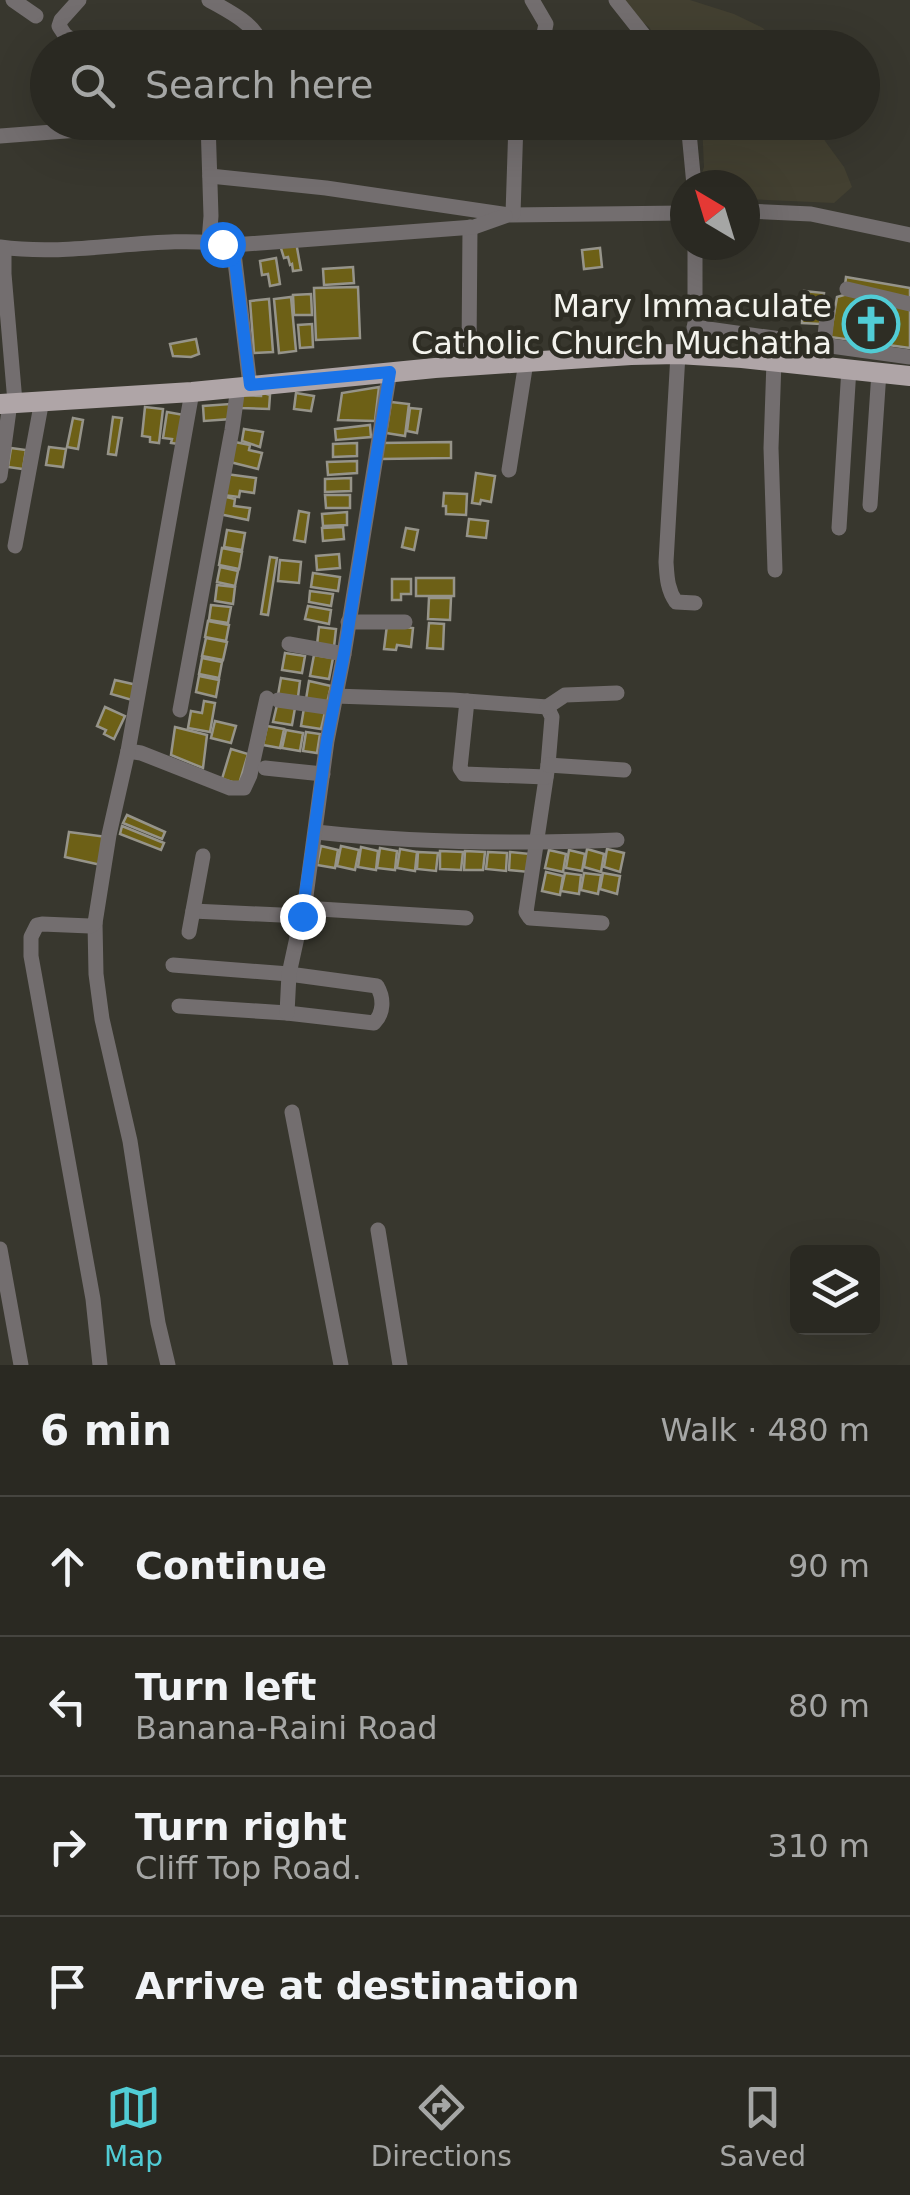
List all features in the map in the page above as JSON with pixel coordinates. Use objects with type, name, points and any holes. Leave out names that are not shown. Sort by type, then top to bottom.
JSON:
[{"type":"main road","points":[[8,403],[192,392],[526,362],[686,355],[910,376]]},
{"type":"street","points":[[13,0],[36,16]]},
{"type":"street","points":[[62,30],[62,20],[79,0]]},
{"type":"street","points":[[208,0],[254,30]]},
{"type":"street","points":[[532,0],[546,24],[545,30]]},
{"type":"street","points":[[616,0],[640,30]]},
{"type":"street","points":[[0,136],[30,134]]},
{"type":"street","points":[[209,140],[209,241]]},
{"type":"street","points":[[511,214],[515,140]]},
{"type":"street","points":[[690,140],[693,170]]},
{"type":"street","points":[[210,176],[511,214],[670,212]]},
{"type":"street","points":[[760,212],[811,214],[910,235]]},
{"type":"street","points":[[0,476],[8,403],[2,248],[70,250],[209,241],[233,245],[470,228],[511,214]]},
{"type":"street","points":[[470,228],[471,366]]},
{"type":"street","points":[[180,710],[244,386],[233,245]]},
{"type":"street","points":[[694,260],[694,328],[672,438],[667,574],[676,602],[695,602]]},
{"type":"street","points":[[847,289],[910,304]]},
{"type":"street","points":[[824,345],[828,308]]},
{"type":"street","points":[[694,328],[910,357]]},
{"type":"street","points":[[774,361],[771,448],[775,570]]},
{"type":"street","points":[[509,470],[526,362]]},
{"type":"street","points":[[838,528],[849,368]]},
{"type":"street","points":[[287,1013],[289,974],[316,832],[390,372]]},
{"type":"street","points":[[870,505],[879,372]]},
{"type":"street","points":[[168,1365],[130,1141],[100,1004],[95,923],[192,392]]},
{"type":"street","points":[[15,546],[42,400]]},
{"type":"street","points":[[348,622],[405,622]]},
{"type":"street","points":[[289,644],[344,654]]},
{"type":"street","points":[[128,751],[230,788],[244,788],[273,699],[546,707],[564,696],[617,693]]},
{"type":"street","points":[[467,702],[460,768],[464,774],[624,770]]},
{"type":"street","points":[[546,707],[552,717],[528,915],[602,923]]},
{"type":"street","points":[[265,768],[323,774]]},
{"type":"street","points":[[316,832],[537,843],[618,840]]},
{"type":"street","points":[[189,932],[203,856]]},
{"type":"street","points":[[193,911],[466,918]]},
{"type":"street","points":[[95,923],[42,924],[34,930],[31,943],[93,1299],[100,1365]]},
{"type":"street","points":[[173,965],[377,986],[382,1011],[374,1023],[179,1006]]},
{"type":"street","points":[[292,1112],[341,1365]]},
{"type":"street","points":[[378,1230],[400,1365]]},
{"type":"street","points":[[0,1249],[21,1365]]},
{"type":"shaded area","points":[[624,0],[690,0],[734,14],[765,30],[651,30],[621,6]]},
{"type":"shaded area","points":[[703,140],[825,140],[844,167],[852,187],[834,203],[760,200],[760,170],[703,170]]},
{"type":"building","points":[[296,242],[301,270],[293,271],[280,245]]},
{"type":"building","points":[[600,248],[602,267],[584,269],[582,250]]},
{"type":"building","points":[[276,258],[280,284],[270,286],[268,274],[262,275],[260,261]]},
{"type":"building","points":[[353,267],[354,283],[324,285],[323,269]]},
{"type":"building","name":"Mary Immaculate Catholic Church Muchatha","points":[[846,277],[910,288],[910,348],[830,337],[837,297],[844,295]]},
{"type":"building","points":[[358,287],[360,338],[316,340],[314,288]]},
{"type":"building","points":[[804,291],[824,293],[821,324],[802,323]]},
{"type":"building","points":[[311,294],[312,315],[294,315],[293,295]]},
{"type":"building","points":[[291,297],[296,351],[279,353],[274,299]]},
{"type":"building","points":[[269,299],[273,352],[254,353],[250,301]]},
{"type":"building","points":[[312,324],[313,347],[300,348],[298,325]]},
{"type":"building","points":[[196,339],[199,354],[173,356],[170,344]]},
{"type":"building","points":[[379,387],[375,421],[338,420],[342,393]]},
{"type":"building","points":[[261,392],[270,395],[269,409],[240,408],[241,395],[261,396]]},
{"type":"building","points":[[296,393],[314,396],[311,411],[294,409]]},
{"type":"building","points":[[391,402],[409,404],[405,436],[386,433]]},
{"type":"building","points":[[230,404],[231,419],[204,421],[203,406]]},
{"type":"building","points":[[145,407],[163,409],[159,443],[142,436]]},
{"type":"building","points":[[410,408],[421,409],[417,433],[407,431]]},
{"type":"building","points":[[167,412],[184,415],[179,444],[163,438]]},
{"type":"building","points":[[113,417],[122,418],[116,455],[108,454]]},
{"type":"building","points":[[73,418],[83,420],[78,449],[67,447]]},
{"type":"building","points":[[370,425],[371,437],[336,440],[335,429]]},
{"type":"building","points":[[244,429],[263,432],[260,447],[242,441]]},
{"type":"building","points":[[235,442],[262,453],[258,469],[230,462]]},
{"type":"building","points":[[451,442],[451,458],[381,459],[381,443]]},
{"type":"building","points":[[357,443],[357,456],[333,457],[333,444]]},
{"type":"building","points":[[49,447],[66,449],[63,467],[46,465]]},
{"type":"building","points":[[11,448],[26,450],[23,469],[8,467]]},
{"type":"building","points":[[357,461],[357,473],[328,475],[327,462]]},
{"type":"building","points":[[476,473],[495,476],[491,502],[472,503]]},
{"type":"building","points":[[226,474],[256,478],[254,493],[240,491],[239,497],[223,495]]},
{"type":"building","points":[[351,478],[351,491],[325,492],[325,479]]},
{"type":"building","points":[[444,493],[467,494],[466,515],[446,514]]},
{"type":"building","points":[[325,495],[350,495],[350,508],[326,508]]},
{"type":"building","points":[[222,496],[235,499],[234,506],[250,508],[248,520],[219,514]]},
{"type":"building","points":[[299,511],[309,513],[305,542],[294,540]]},
{"type":"building","points":[[347,512],[347,525],[323,526],[322,514]]},
{"type":"building","points":[[469,519],[488,521],[486,538],[467,536]]},
{"type":"building","points":[[343,527],[344,539],[323,541],[322,528]]},
{"type":"building","points":[[406,528],[418,530],[414,550],[402,547]]},
{"type":"building","points":[[227,530],[245,533],[242,550],[224,547]]},
{"type":"building","points":[[222,548],[242,552],[239,569],[219,565]]},
{"type":"building","points":[[339,554],[340,568],[317,570],[316,556]]},
{"type":"building","points":[[270,557],[277,558],[268,615],[261,614]]},
{"type":"building","points":[[280,560],[301,562],[299,583],[278,581]]},
{"type":"building","points":[[220,567],[238,571],[235,586],[217,582]]},
{"type":"building","points":[[313,573],[340,577],[338,591],[311,587]]},
{"type":"building","points":[[416,578],[454,578],[454,596],[416,596]]},
{"type":"building","points":[[392,579],[411,579],[411,594],[401,594],[401,600],[392,600]]},
{"type":"building","points":[[217,585],[235,587],[233,604],[215,601]]},
{"type":"building","points":[[310,591],[333,594],[331,606],[309,602]]},
{"type":"building","points":[[429,598],[451,598],[450,620],[428,619]]},
{"type":"building","points":[[211,605],[231,607],[228,623],[209,620]]},
{"type":"building","points":[[308,606],[331,610],[329,624],[305,619]]},
{"type":"building","points":[[208,621],[229,625],[226,641],[205,637]]},
{"type":"building","points":[[429,623],[444,624],[443,649],[427,648]]},
{"type":"building","points":[[387,625],[413,628],[411,647],[397,645],[396,650],[384,649]]},
{"type":"building","points":[[319,627],[336,629],[334,647],[317,645]]},
{"type":"building","points":[[206,638],[227,642],[223,660],[202,656]]},
{"type":"building","points":[[285,653],[305,656],[302,673],[282,670]]},
{"type":"building","points":[[314,655],[333,658],[329,679],[310,676]]},
{"type":"building","points":[[202,658],[222,662],[219,678],[199,674]]},
{"type":"building","points":[[199,676],[219,680],[216,697],[196,692]]},
{"type":"building","points":[[281,678],[300,681],[298,697],[278,695]]},
{"type":"building","points":[[115,680],[137,685],[132,700],[111,694]]},
{"type":"building","points":[[309,681],[331,686],[327,703],[306,699]]},
{"type":"building","points":[[204,701],[215,703],[210,732],[188,728],[191,711],[202,713]]},
{"type":"building","points":[[277,705],[295,708],[292,725],[273,722]]},
{"type":"building","points":[[105,707],[125,716],[114,739],[97,726]]},
{"type":"building","points":[[304,708],[325,712],[321,729],[301,726]]},
{"type":"building","points":[[215,721],[236,726],[231,743],[211,738]]},
{"type":"building","points":[[267,726],[284,729],[280,748],[263,745]]},
{"type":"building","points":[[175,727],[207,735],[203,768],[171,755]]},
{"type":"building","points":[[286,730],[303,733],[300,751],[282,748]]},
{"type":"building","points":[[306,732],[320,734],[317,753],[303,751]]},
{"type":"building","points":[[231,749],[248,754],[239,784],[222,779]]},
{"type":"building","points":[[127,815],[165,832],[162,839],[123,823]]},
{"type":"building","points":[[122,826],[164,843],[161,850],[120,834]]},
{"type":"building","points":[[69,832],[107,837],[101,865],[65,857]]},
{"type":"building","points":[[321,846],[338,850],[335,868],[317,865]]},
{"type":"building","points":[[341,846],[359,850],[355,870],[337,866]]},
{"type":"building","points":[[361,847],[378,851],[376,870],[358,867]]},
{"type":"building","points":[[380,848],[397,851],[395,870],[377,868]]},
{"type":"building","points":[[400,849],[417,852],[415,871],[397,868]]},
{"type":"building","points":[[587,849],[604,854],[601,872],[584,867]]},
{"type":"building","points":[[607,849],[624,853],[620,872],[604,867]]},
{"type":"building","points":[[549,850],[566,854],[563,872],[545,868]]},
{"type":"building","points":[[569,850],[585,854],[582,871],[566,868]]},
{"type":"building","points":[[440,851],[463,852],[461,870],[440,869]]},
{"type":"building","points":[[465,851],[485,852],[483,870],[464,870]]},
{"type":"building","points":[[418,852],[438,853],[436,871],[417,869]]},
{"type":"building","points":[[488,852],[507,853],[506,871],[486,869]]},
{"type":"building","points":[[510,852],[531,854],[529,872],[509,870]]},
{"type":"building","points":[[546,872],[563,876],[560,895],[542,891]]},
{"type":"building","points":[[565,873],[581,875],[579,894],[561,891]]},
{"type":"building","points":[[584,873],[601,875],[598,894],[581,890]]},
{"type":"building","points":[[603,873],[620,876],[617,894],[600,889]]},
{"type":"place","name":"Mary Immaculate Catholic Church Muchatha","points":[[871,324]]},
{"type":"route","points":[[222,244],[233,245],[250,385],[390,372],[327,740],[302,916]]}]
